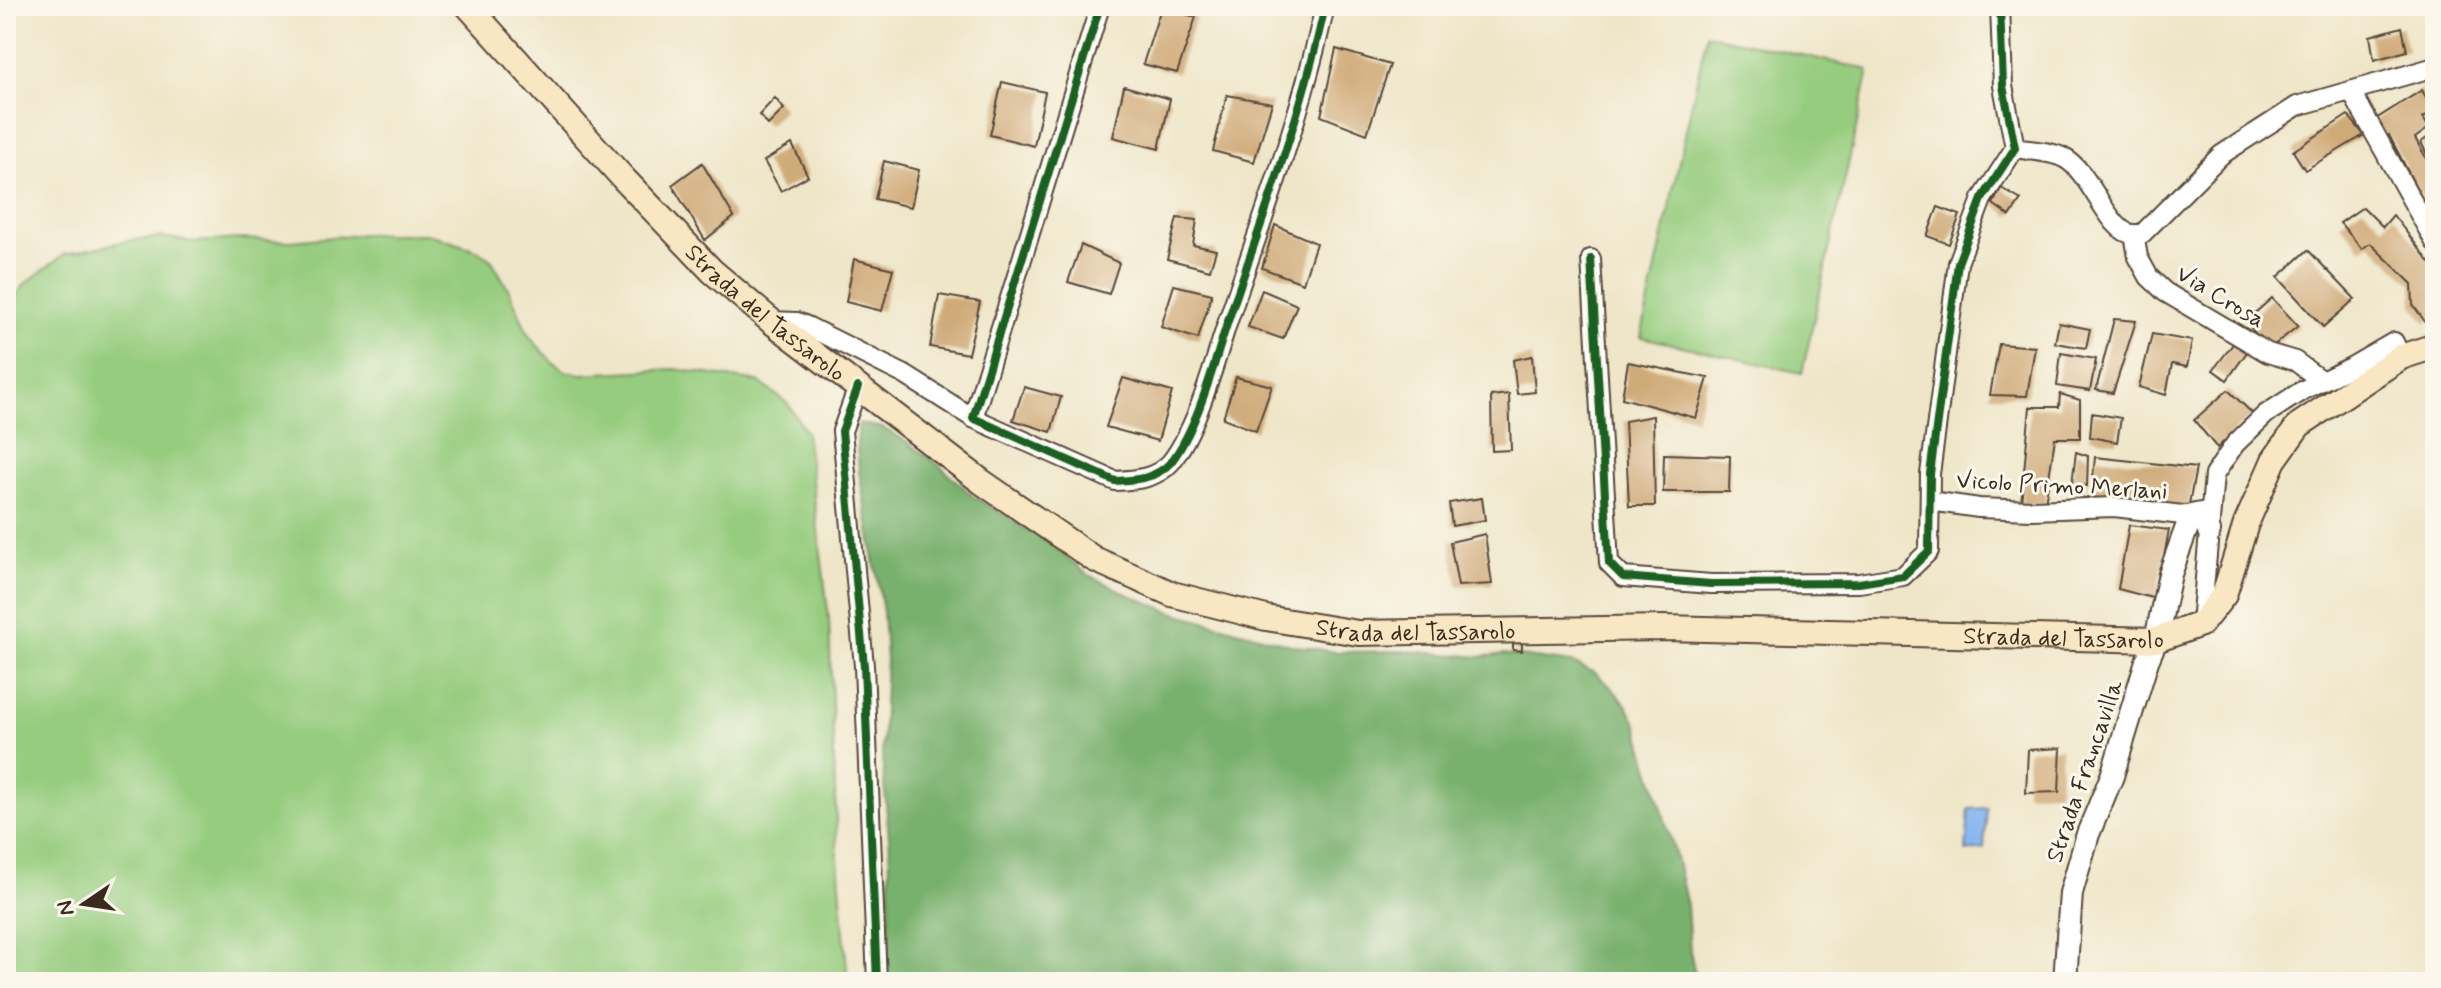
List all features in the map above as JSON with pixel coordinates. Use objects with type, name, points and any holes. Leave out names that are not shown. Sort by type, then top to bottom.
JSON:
[{"type":"main road","name":"Strada del Tassarolo","points":[[468,6],[702,261],[771,321],[982,482],[1094,559],[1172,594],[1266,618],[1358,633],[1663,628],[2156,640],[2201,624]]},
{"type":"main road","points":[[2201,624],[2224,595],[2246,524],[2274,460],[2299,425],[2401,357],[2435,346]]},
{"type":"street","points":[[973,418],[1100,6]]},
{"type":"street","points":[[771,321],[797,322],[809,327],[905,375],[973,418],[1115,481],[1138,480],[1155,475],[1171,462],[1195,417],[1280,169],[1325,6]]},
{"type":"street","points":[[1591,259],[1609,563],[1623,577],[1740,584],[1859,583],[1903,576],[1929,551],[1930,474],[1958,263],[1982,199],[2015,148],[2003,86],[2000,6]]},
{"type":"street","points":[[2015,148],[2064,158],[2086,176],[2117,227],[2128,235],[2142,234],[2221,155],[2297,106],[2435,67]]},
{"type":"street","points":[[2351,91],[2435,242]]},
{"type":"street","name":"Via Crosa","points":[[2134,234],[2138,257],[2149,277],[2165,292],[2268,353],[2295,361],[2322,381]]},
{"type":"street","points":[[2201,624],[2214,475],[2235,444],[2266,414],[2394,342],[2401,357]]},
{"type":"street","points":[[858,387],[842,431],[864,666],[877,982]]},
{"type":"street","name":"Vicolo Primo Merlani","points":[[1930,501],[1979,508],[2032,510],[2114,507],[2191,516]]},
{"type":"street","points":[[2191,516],[2201,514],[2209,531]]},
{"type":"street","name":"Strada Francavilla","points":[[2065,982],[2071,893],[2088,834],[2112,776],[2156,640],[2170,574],[2191,516]]},
{"type":"green space","points":[[1707,34],[1869,70],[1802,373],[1641,337]]},
{"type":"green space","points":[[365,234],[429,234],[479,251],[492,261],[509,290],[529,336],[551,361],[565,371],[581,374],[675,369],[759,382],[788,404],[806,432],[829,619],[837,847],[848,982],[6,982],[6,307],[26,283],[65,254],[127,241],[160,237],[194,242],[240,239],[291,241]]},
{"type":"green space","points":[[859,423],[882,428],[903,439],[940,466],[973,496],[1052,545],[1087,574],[1172,612],[1291,645],[1337,652],[1409,651],[1480,657],[1504,654],[1572,663],[1594,672],[1627,706],[1637,725],[1676,857],[1687,906],[1690,951],[1697,982],[888,982],[890,850],[882,756],[886,659],[883,612],[859,471]]},
{"type":"water","points":[[1987,808],[1984,849],[1966,852],[1969,809]]},
{"type":"building","points":[[1161,8],[1196,17],[1177,73],[1143,64]]},
{"type":"building","points":[[2435,19],[2435,45],[2432,46],[2427,22]]},
{"type":"building","points":[[2402,27],[2407,51],[2374,60],[2370,36]]},
{"type":"building","points":[[1336,49],[1390,65],[1367,134],[1321,116]]},
{"type":"building","points":[[1002,82],[1045,92],[1034,146],[990,135]]},
{"type":"building","points":[[1124,86],[1170,99],[1159,149],[1113,137]]},
{"type":"building","points":[[2422,90],[2433,113],[2423,118],[2429,128],[2415,138],[2435,175],[2435,206],[2428,210],[2389,135],[2384,137],[2376,119]]},
{"type":"building","points":[[1227,95],[1272,103],[1254,162],[1213,151]]},
{"type":"building","points":[[775,98],[784,109],[768,125],[759,115]]},
{"type":"building","points":[[2348,115],[2364,135],[2305,170],[2293,151]]},
{"type":"building","points":[[2435,133],[2435,172],[2421,142]]},
{"type":"building","points":[[792,144],[808,176],[781,191],[764,161]]},
{"type":"building","points":[[884,161],[919,170],[911,207],[875,199]]},
{"type":"building","points":[[702,163],[734,217],[705,240],[672,185]]},
{"type":"building","points":[[2001,188],[2021,200],[2010,216],[1993,204]]},
{"type":"building","points":[[1938,207],[1960,215],[1949,244],[1927,236]]},
{"type":"building","points":[[2363,207],[2383,227],[2393,215],[2435,269],[2435,317],[2426,323],[2413,305],[2412,284],[2370,243],[2362,249],[2340,223]]},
{"type":"building","points":[[1177,218],[1197,220],[1193,245],[1216,250],[1210,270],[1167,259]]},
{"type":"building","points":[[1275,225],[1316,243],[1303,283],[1262,268]]},
{"type":"building","points":[[1081,245],[1119,263],[1109,294],[1068,282]]},
{"type":"building","points":[[2308,250],[2355,299],[2323,327],[2278,277]]},
{"type":"building","points":[[854,259],[893,269],[882,311],[846,302]]},
{"type":"building","points":[[1174,285],[1212,294],[1198,339],[1161,327]]},
{"type":"building","points":[[1262,290],[1297,305],[1283,339],[1248,327]]},
{"type":"building","points":[[939,295],[980,302],[968,354],[930,347]]},
{"type":"building","points":[[2272,298],[2298,326],[2268,350],[2246,321]]},
{"type":"building","points":[[2114,319],[2136,321],[2113,393],[2096,390]]},
{"type":"building","points":[[2059,323],[2090,329],[2086,348],[2055,343]]},
{"type":"building","points":[[2152,334],[2192,341],[2187,367],[2172,364],[2166,395],[2139,387]]},
{"type":"building","points":[[1999,344],[2035,347],[2027,396],[1990,395]]},
{"type":"building","points":[[2233,344],[2247,352],[2227,380],[2213,370]]},
{"type":"building","points":[[2061,353],[2096,359],[2090,391],[2057,386]]},
{"type":"building","points":[[1532,356],[1535,392],[1517,394],[1513,360]]},
{"type":"building","points":[[1628,362],[1708,378],[1696,418],[1622,398]]},
{"type":"building","points":[[1236,377],[1272,386],[1256,431],[1223,418]]},
{"type":"building","points":[[1123,378],[1172,392],[1158,441],[1106,427]]},
{"type":"building","points":[[1024,387],[1061,397],[1051,432],[1013,420]]},
{"type":"building","points":[[2228,390],[2253,414],[2217,448],[2194,420]]},
{"type":"building","points":[[1509,394],[1511,450],[1492,451],[1491,396]]},
{"type":"building","points":[[2060,394],[2080,400],[2080,438],[2055,438],[2045,504],[2021,504],[2030,407],[2059,407]]},
{"type":"building","points":[[2092,413],[2121,418],[2117,442],[2090,437]]},
{"type":"building","points":[[1653,416],[1655,506],[1629,506],[1625,421]]},
{"type":"building","points":[[2076,452],[2088,456],[2087,486],[2072,484]]},
{"type":"building","points":[[1664,454],[1730,456],[1729,492],[1663,492]]},
{"type":"building","points":[[2095,457],[2196,468],[2188,510],[2091,497]]},
{"type":"building","points":[[1482,498],[1485,520],[1452,526],[1449,503]]},
{"type":"building","points":[[2129,525],[2169,530],[2156,599],[2118,589]]},
{"type":"building","points":[[1485,534],[1492,584],[1458,586],[1450,542]]},
{"type":"building","points":[[1522,640],[1522,651],[1513,650],[1513,641]]},
{"type":"building","points":[[2061,748],[2059,792],[2026,793],[2028,750]]},
{"type":"cycle path","points":[[1100,6],[973,418],[1115,481],[1138,479],[1165,468],[1181,448],[1189,431],[1281,165],[1325,6]]},
{"type":"cycle path","points":[[1591,259],[1609,563],[1623,577],[1711,584],[1859,583],[1903,576],[1929,551],[1930,474],[1958,263],[1982,199],[2015,148],[2003,86],[2000,6]]},
{"type":"cycle path","points":[[858,387],[842,431],[864,666],[877,982]]}]
